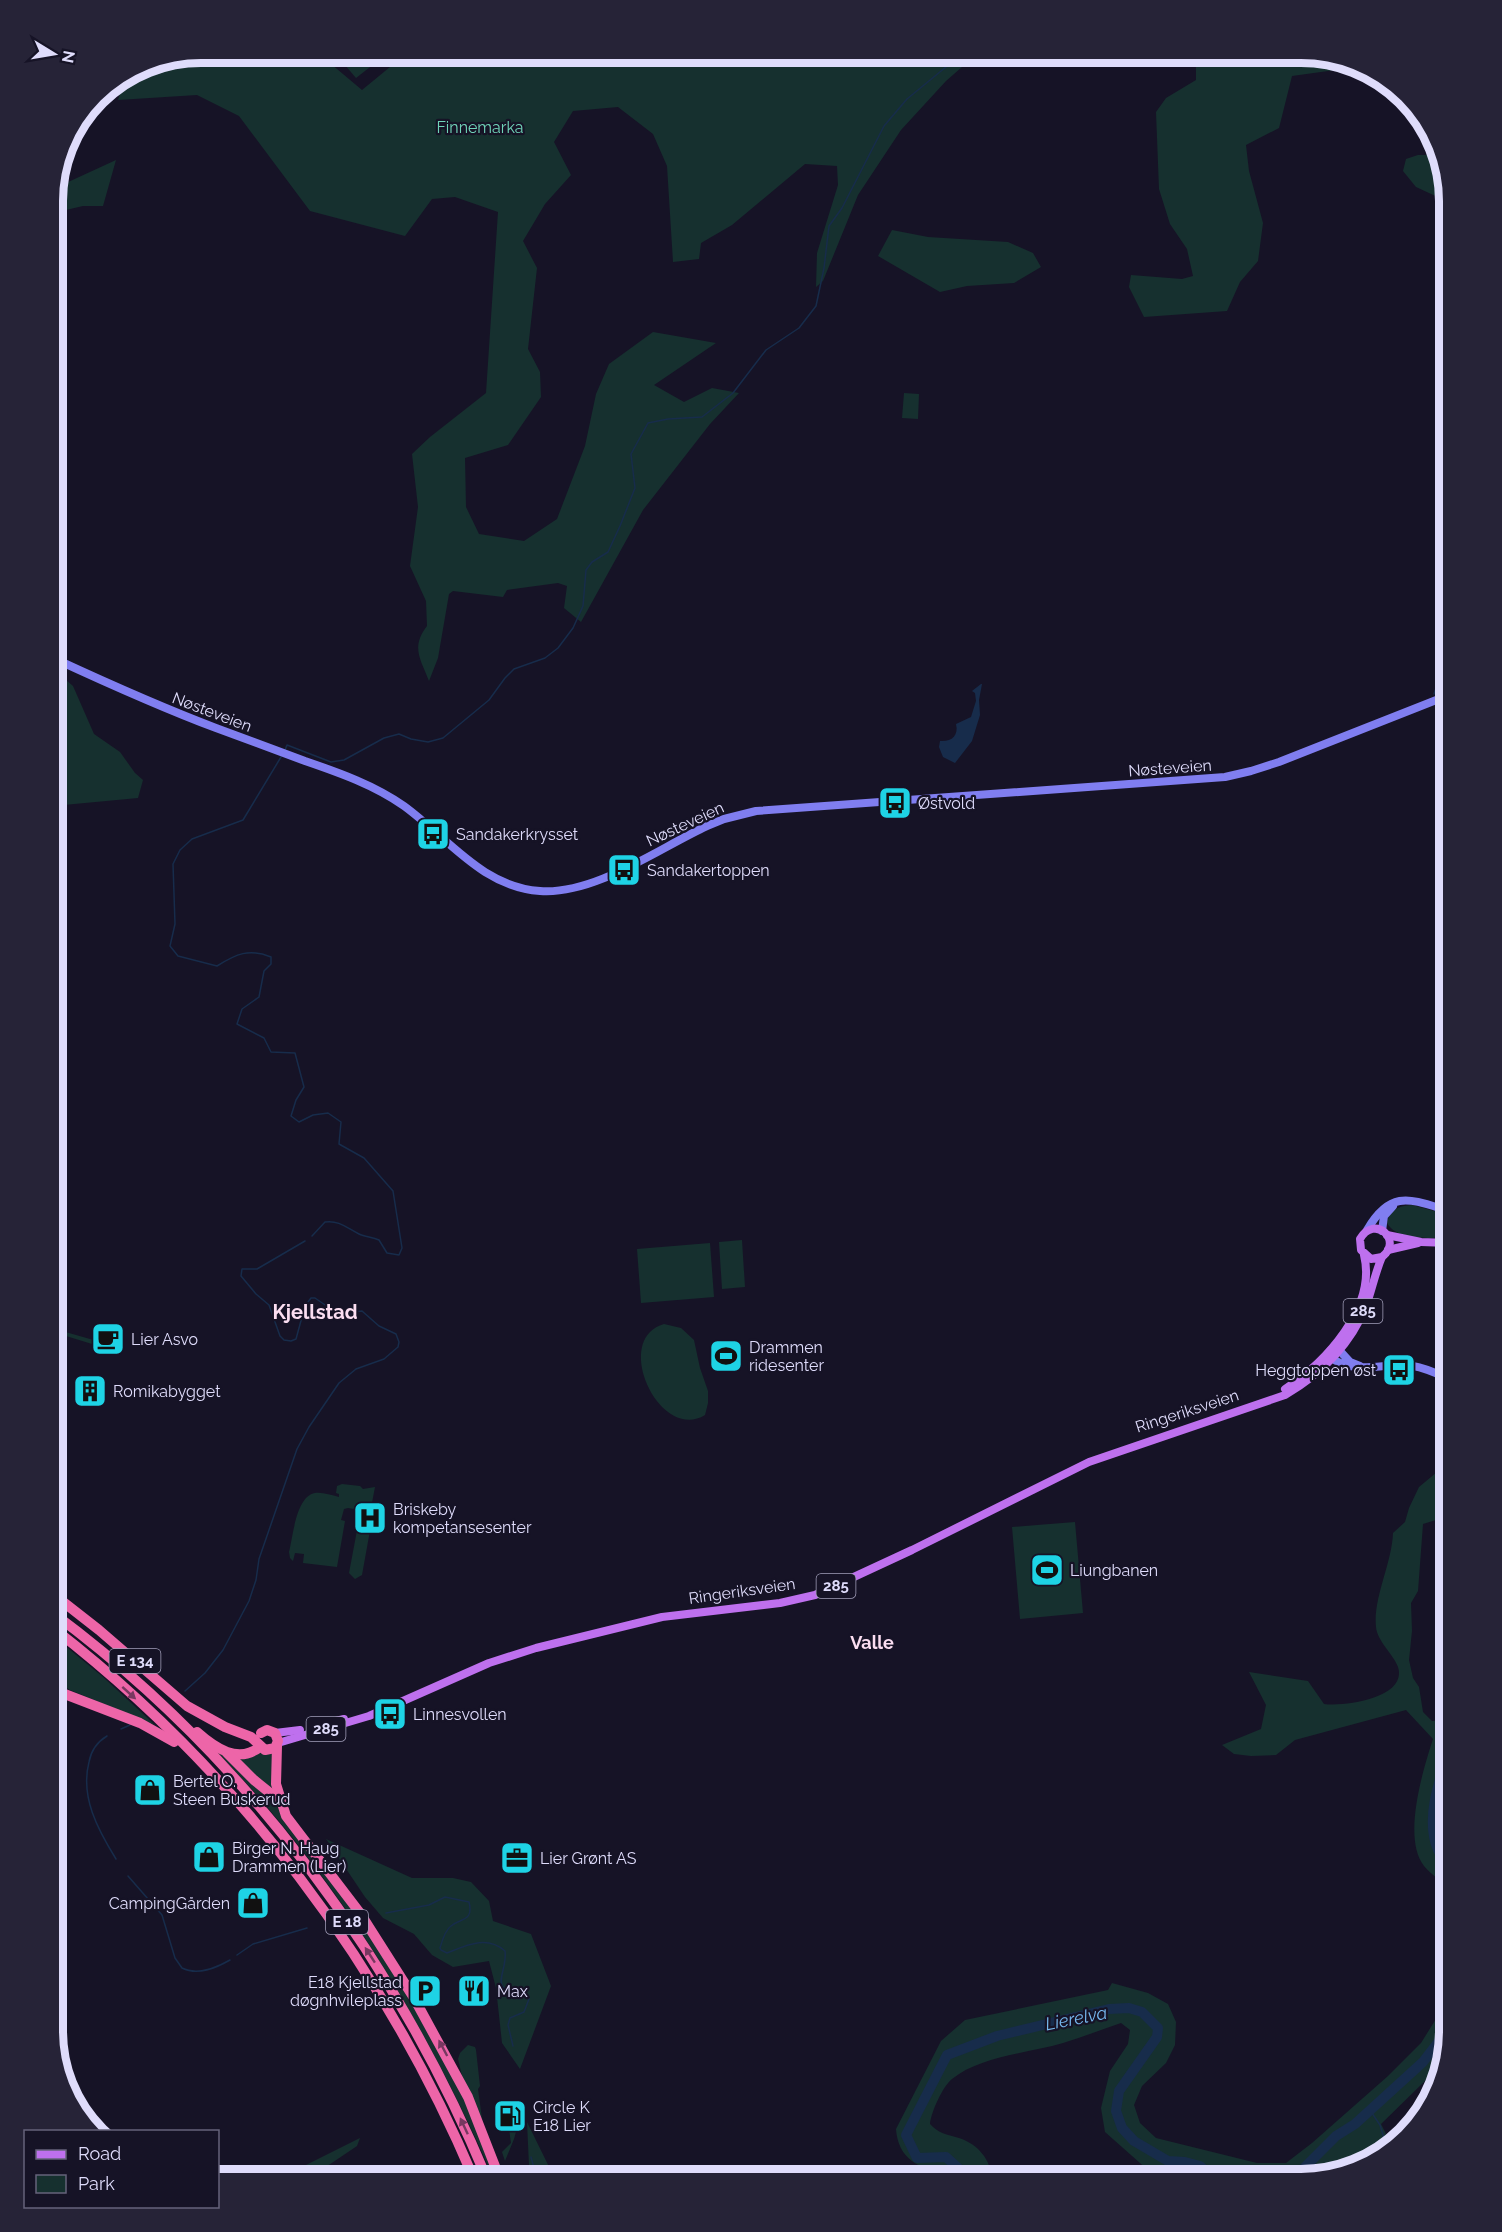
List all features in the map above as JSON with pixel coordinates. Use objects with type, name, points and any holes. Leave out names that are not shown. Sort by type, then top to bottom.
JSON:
[{"type":"highway","name":"E 134","points":[[63,1602],[194,1711],[260,1740],[270,1750],[276,1741],[267,1730],[260,1740]]},
{"type":"highway","name":"E 18","points":[[63,1621],[156,1700],[200,1743],[259,1807],[314,1875],[382,1974],[420,2039],[464,2125],[483,2169]]},
{"type":"highway","name":"E 18","points":[[63,1637],[138,1701],[211,1772],[290,1864],[367,1973],[427,2077],[469,2169]]},
{"type":"highway","name":"E 18","points":[[63,1695],[114,1712],[162,1734],[198,1766],[211,1772]]},
{"type":"highway","name":"E 18","points":[[156,1700],[173,1709],[207,1740],[226,1752],[254,1780],[280,1801]]},
{"type":"highway","points":[[226,1752],[244,1755],[260,1740]]},
{"type":"highway","name":"E 18","points":[[276,1741],[276,1784],[280,1801],[292,1825],[360,1913],[414,1998],[468,2097],[496,2169]]},
{"type":"main road","name":"Nøsteveien","points":[[63,662],[160,706],[342,774],[379,791],[422,820],[472,864],[494,878],[522,888],[549,891],[579,886],[605,876],[696,831],[737,815],[797,807],[1225,777],[1279,762],[1439,699]]},
{"type":"main road","points":[[1367,1230],[1381,1210],[1392,1202],[1415,1201],[1439,1208]]},
{"type":"main road","points":[[1384,1233],[1384,1216],[1396,1203]]},
{"type":"main road","points":[[1367,1230],[1375,1229],[1421,1242],[1439,1243]]},
{"type":"main road","name":"285","points":[[1364,1255],[1359,1243],[1367,1230]]},
{"type":"main road","name":"285","points":[[1384,1233],[1390,1242],[1385,1254]]},
{"type":"main road","points":[[1364,1255],[1372,1259],[1421,1242]]},
{"type":"main road","name":"Ringeriksveien","points":[[276,1741],[294,1731],[373,1713],[489,1663],[536,1648],[654,1619],[780,1603],[815,1595],[932,1541],[1089,1462],[1270,1399],[1335,1353],[1351,1336],[1363,1313],[1385,1254]]},
{"type":"main road","name":"Ringeriksveien","points":[[1335,1353],[1359,1304],[1366,1272],[1364,1255]]},
{"type":"main road","points":[[1335,1353],[1346,1366],[1414,1366],[1439,1375]]},
{"type":"green space","name":"Finnemarka","points":[[201,63],[330,63],[362,90],[395,63],[967,63],[946,81],[901,130],[858,195],[823,281],[816,287],[817,253],[838,185],[837,166],[805,164],[732,225],[701,243],[699,259],[673,262],[667,166],[653,134],[618,107],[573,111],[554,142],[571,175],[545,204],[523,241],[537,268],[528,349],[540,372],[541,397],[508,445],[465,458],[466,507],[479,534],[524,541],[557,519],[585,446],[596,394],[609,364],[653,332],[716,343],[654,385],[684,402],[712,388],[739,393],[710,424],[643,510],[581,622],[564,608],[567,586],[558,583],[507,590],[503,597],[453,591],[449,594],[438,658],[429,681],[418,647],[422,633],[427,626],[426,601],[410,566],[418,507],[412,454],[486,393],[498,212],[455,197],[432,199],[405,236],[310,211],[239,116],[197,95],[118,100],[122,88],[140,77],[156,70]]},
{"type":"green space","points":[[343,63],[375,63],[356,78]]},
{"type":"green space","points":[[1196,63],[1310,63],[1341,69],[1292,76],[1279,128],[1246,145],[1249,171],[1263,223],[1258,261],[1240,282],[1227,311],[1144,317],[1129,287],[1131,275],[1182,279],[1193,276],[1187,249],[1170,224],[1159,189],[1156,112],[1166,98],[1196,80]]},
{"type":"green space","points":[[1418,155],[1431,155],[1438,183],[1439,198],[1416,187],[1403,171],[1406,159]]},
{"type":"green space","points":[[116,160],[103,206],[83,206],[63,211],[64,184]]},
{"type":"green space","points":[[892,230],[928,237],[1008,242],[1033,253],[1041,267],[1014,283],[967,286],[940,292],[878,256]]},
{"type":"green space","points":[[904,393],[919,394],[918,419],[902,418]]},
{"type":"green space","points":[[63,678],[73,686],[94,734],[120,752],[143,780],[138,798],[63,805]]},
{"type":"green space","points":[[1412,1205],[1439,1212],[1439,1238],[1407,1236],[1392,1229],[1387,1223],[1388,1218],[1399,1207]]},
{"type":"green space","points":[[742,1240],[745,1287],[722,1289],[719,1242]]},
{"type":"green space","points":[[710,1243],[714,1297],[641,1303],[637,1249]]},
{"type":"green space","points":[[664,1324],[681,1328],[694,1340],[708,1391],[705,1415],[688,1420],[672,1415],[658,1402],[648,1386],[642,1367],[642,1348],[649,1333]]},
{"type":"green space","points":[[63,1331],[104,1343],[105,1346],[119,1343],[118,1352],[63,1335]]},
{"type":"green space","points":[[1439,1470],[1439,1519],[1423,1524],[1418,1591],[1411,1603],[1412,1631],[1409,1660],[1413,1678],[1419,1687],[1423,1712],[1432,1721],[1439,1721],[1439,1880],[1424,1866],[1418,1854],[1415,1839],[1416,1804],[1433,1739],[1406,1710],[1295,1740],[1276,1755],[1234,1754],[1222,1745],[1261,1729],[1266,1705],[1249,1672],[1308,1681],[1324,1704],[1333,1705],[1372,1698],[1393,1686],[1399,1678],[1398,1667],[1377,1632],[1377,1604],[1390,1556],[1393,1533],[1405,1522],[1419,1487]]},
{"type":"green space","points":[[342,1484],[360,1486],[363,1489],[375,1487],[371,1508],[367,1507],[366,1511],[344,1509],[341,1520],[345,1521],[337,1567],[303,1563],[304,1554],[295,1553],[293,1561],[289,1552],[296,1518],[303,1501],[315,1493],[339,1497],[336,1493],[337,1486]]},
{"type":"green space","name":"Liungbanen","points":[[1075,1522],[1083,1613],[1020,1619],[1012,1527]]},
{"type":"green space","points":[[358,1525],[366,1529],[371,1525],[362,1575],[355,1579],[349,1573]]},
{"type":"green space","points":[[63,1644],[155,1725],[63,1686]]},
{"type":"green space","points":[[216,1751],[278,1803],[384,1954],[466,2100],[494,2169],[489,2169],[408,2007],[339,1900],[301,1848]]},
{"type":"green space","points":[[260,1753],[273,1753],[275,1792],[237,1759],[245,1759]]},
{"type":"green space","points":[[326,1839],[412,1878],[453,1878],[471,1882],[489,1901],[493,1921],[531,1934],[551,1986],[520,2069],[502,2043],[496,1988],[489,1961],[453,1967],[432,1955],[414,1934],[383,1918],[365,1897]]},
{"type":"green space","points":[[1112,1983],[1148,1993],[1168,2004],[1176,2022],[1175,2045],[1166,2063],[1142,2086],[1134,2105],[1140,2123],[1156,2138],[1257,2163],[1286,2163],[1312,2143],[1388,2076],[1421,2043],[1439,2014],[1438,2049],[1431,2076],[1381,2124],[1388,2138],[1354,2159],[1319,2168],[1147,2169],[1105,2132],[1101,2108],[1110,2071],[1128,2044],[1130,2030],[1121,2023],[1063,2043],[990,2060],[963,2071],[949,2082],[938,2100],[930,2124],[940,2132],[972,2144],[986,2159],[990,2169],[927,2169],[906,2155],[901,2148],[896,2129],[941,2041],[965,2020],[1108,1990]]},
{"type":"green space","points":[[468,2045],[475,2047],[476,2050],[483,2126],[462,2076],[458,2059],[460,2053]]},
{"type":"green space","points":[[527,2122],[550,2169],[529,2169]]},
{"type":"green space","points":[[517,2128],[505,2161],[502,2152],[511,2143],[509,2129]]},
{"type":"green space","points":[[360,2138],[357,2146],[323,2169],[298,2169]]},
{"type":"water","points":[[981,684],[980,715],[972,741],[955,763],[943,757],[939,747],[940,741],[953,737],[957,728],[956,724],[971,717],[976,701],[975,693],[972,691]]},
{"type":"waterway","points":[[285,750],[287,745],[331,762],[344,760],[384,738],[399,734],[428,742],[443,738],[489,700],[514,669],[545,658],[558,648],[573,628],[583,606],[586,570],[592,562],[608,552],[620,526],[635,488],[631,454],[648,423],[702,417],[733,393],[766,350],[799,328],[816,306],[824,268],[829,226],[842,208],[884,126],[907,99],[951,63]]},
{"type":"waterway","points":[[1434,694],[1439,680]]},
{"type":"waterway","points":[[281,757],[243,820],[192,839],[180,850],[173,864],[175,924],[170,946],[178,956],[217,966],[230,958],[243,954],[256,953],[271,957],[271,964],[264,971],[259,997],[242,1009],[237,1024],[264,1038],[271,1052],[295,1053],[304,1087],[296,1100],[291,1116],[299,1122],[313,1115],[328,1113],[341,1122],[339,1144],[364,1158],[393,1191],[402,1248],[399,1255],[387,1253],[379,1240],[361,1235],[335,1222],[325,1222],[312,1236]]},
{"type":"waterway","points":[[185,1691],[205,1673],[223,1650],[249,1601],[256,1580],[259,1559],[297,1449],[309,1427],[339,1383],[356,1369],[384,1359],[398,1347],[396,1334],[379,1326],[362,1311],[353,1312],[350,1316],[341,1316],[315,1298],[311,1298],[305,1306],[296,1339],[284,1340],[280,1336],[269,1305],[241,1276],[242,1269],[257,1269],[305,1241]]},
{"type":"waterway","points":[[121,1729],[130,1725]]},
{"type":"waterway","points":[[107,1736],[97,1744],[91,1754],[87,1788],[92,1813],[116,1859]]},
{"type":"waterway","name":"Lierelva","points":[[1439,1783],[1433,1813],[1433,1826],[1439,1852]]},
{"type":"waterway","points":[[128,1876],[162,1915],[175,1958],[182,1968],[201,1971],[230,1960]]},
{"type":"waterway","points":[[386,1913],[429,1905],[445,1897],[469,1902],[470,1913],[449,1928],[440,1948],[447,1953],[484,1942],[491,1943],[505,1951],[502,1985],[513,1992],[525,1993],[529,1999],[524,2012],[510,2018],[508,2025],[513,2046]]},
{"type":"waterway","points":[[237,1955],[253,1944],[307,1928]]},
{"type":"waterway","name":"Lierelva","points":[[959,2169],[946,2157],[917,2158],[906,2135],[947,2055],[997,2036],[1109,2009],[1129,2008],[1142,2012],[1158,2028],[1157,2037],[1119,2091],[1116,2111],[1122,2128],[1134,2141],[1168,2161],[1185,2162],[1203,2169]]},
{"type":"waterway","name":"Lierelva","points":[[1303,2169],[1336,2136],[1355,2124],[1423,2062],[1438,2042]]},
{"type":"waterway","points":[[1370,2110],[1380,2125],[1385,2141]]},
{"type":"waterway","points":[[531,2157],[534,2169]]},
{"type":"place","name":"Østvold","points":[[895,803]]},
{"type":"place","name":"Sandakerkrysset","points":[[433,834]]},
{"type":"place","name":"Sandakertoppen","points":[[624,870]]},
{"type":"place","name":"Lier Asvo","points":[[108,1339]]},
{"type":"place","name":"Drammen ridesenter","points":[[726,1356]]},
{"type":"place","name":"Heggtoppen øst","points":[[1399,1370]]},
{"type":"place","name":"Romikabygget","points":[[90,1391]]},
{"type":"place","name":"Briskeby kompetansesenter","points":[[370,1518]]},
{"type":"place","name":"Liungbanen","points":[[1047,1570]]},
{"type":"place","name":"Linnesvollen","points":[[390,1714]]},
{"type":"place","name":"Bertel O. Steen Buskerud","points":[[150,1790]]},
{"type":"place","name":"Birger N. Haug Drammen (Lier)","points":[[209,1857]]},
{"type":"place","name":"Lier Grønt AS","points":[[517,1858]]},
{"type":"place","name":"CampingGården","points":[[253,1903]]},
{"type":"place","name":"E18 Kjellstad døgnhvileplass","points":[[425,1991]]},
{"type":"place","name":"Max","points":[[474,1991]]},
{"type":"place","name":"Circle K E18 Lier","points":[[510,2116]]},
{"type":"district","name":"Kjellstad","points":[[315,1312]]},
{"type":"district","name":"Valle","points":[[872,1642]]}]
